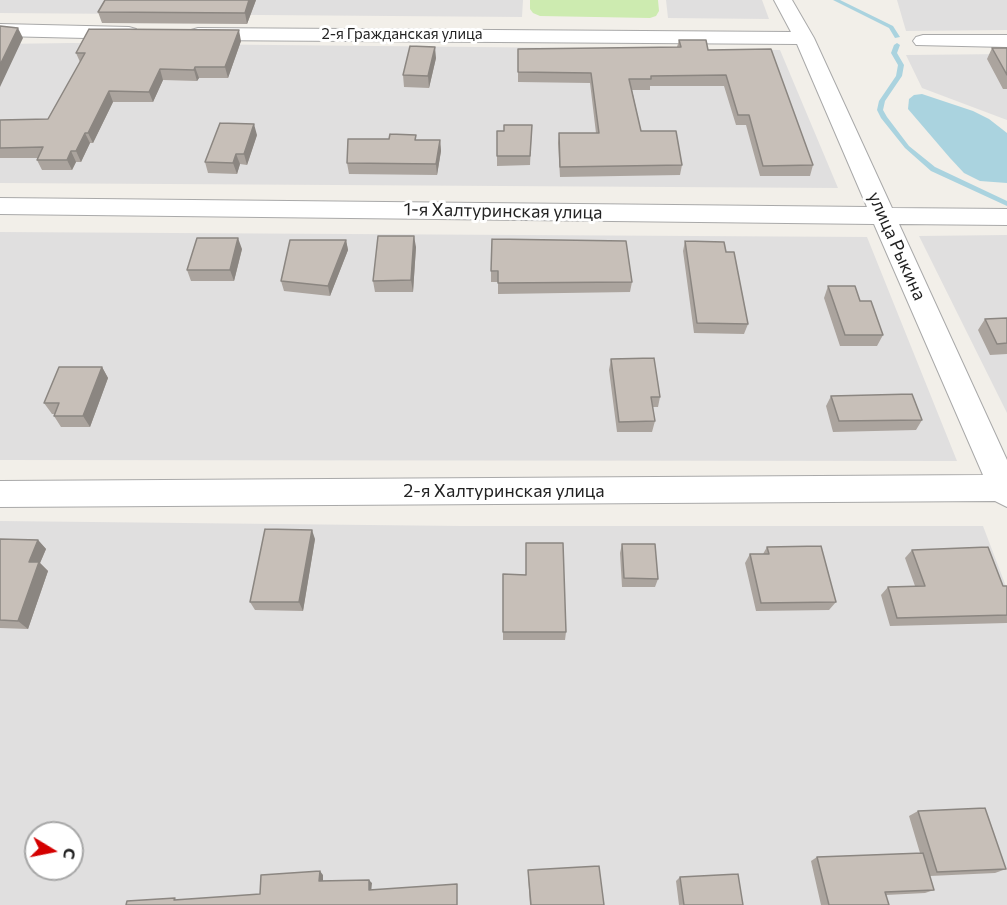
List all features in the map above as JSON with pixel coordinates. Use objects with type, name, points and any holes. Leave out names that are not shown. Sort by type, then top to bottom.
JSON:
[{"type":"street","name":"улица Рыкина","points":[[783,0],[804,38],[1006,490]]},
{"type":"street","points":[[0,30],[147,33]]},
{"type":"street","name":"2-я Гражданская улица","points":[[181,33],[804,38]]},
{"type":"street","points":[[923,41],[1007,40]]},
{"type":"street","name":"1-я Халтуринская улица","points":[[0,206],[1007,217]]},
{"type":"street","name":"2-я Халтуринская улица","points":[[0,494],[1006,490]]},
{"type":"shaded area","points":[[0,0],[523,0],[522,17],[0,13]]},
{"type":"shaded area","points":[[666,0],[762,0],[769,19],[668,18]]},
{"type":"shaded area","points":[[897,0],[1007,0],[1007,30],[906,31]]},
{"type":"shaded area","points":[[0,44],[780,50],[838,188],[0,183]]},
{"type":"shaded area","points":[[1007,54],[1007,120],[922,88],[906,55]]},
{"type":"shaded area","points":[[0,232],[867,237],[957,461],[0,460]]},
{"type":"shaded area","points":[[1007,235],[1007,413],[919,236]]},
{"type":"shaded area","points":[[0,521],[461,526],[983,526],[1007,589],[1007,905],[0,905]]},
{"type":"green space","points":[[530,0],[658,0],[659,11],[656,16],[650,18],[540,16],[530,9]]},
{"type":"water","points":[[922,94],[973,111],[989,119],[1007,133],[1007,183],[980,181],[964,173],[908,109],[909,99],[914,95]]},
{"type":"building","points":[[105,0],[249,0],[245,13],[98,12]]},
{"type":"building","points":[[0,26],[18,28],[0,65]]},
{"type":"building","points":[[89,29],[239,30],[225,67],[195,67],[194,70],[160,69],[149,92],[109,91],[88,133],[85,133],[76,151],[71,151],[67,160],[37,160],[43,147],[0,148],[0,120],[48,119],[85,53],[76,53]]},
{"type":"building","points":[[679,40],[706,40],[708,50],[771,49],[813,165],[763,166],[749,115],[738,115],[726,75],[651,76],[651,79],[629,79],[641,131],[676,131],[682,165],[560,167],[559,133],[599,133],[591,73],[518,72],[518,49],[681,47]]},
{"type":"building","points":[[410,46],[435,47],[428,76],[403,75]]},
{"type":"building","points":[[992,48],[1007,48],[1007,75]]},
{"type":"building","points":[[220,123],[254,124],[244,154],[236,154],[233,163],[205,162]]},
{"type":"building","points":[[504,125],[532,125],[530,156],[497,156],[497,131],[504,131]]},
{"type":"building","points":[[390,134],[416,135],[415,140],[440,140],[436,164],[347,163],[348,139],[389,139]]},
{"type":"building","points":[[378,236],[414,236],[411,280],[373,281]]},
{"type":"building","points":[[197,238],[238,238],[230,270],[187,270]]},
{"type":"building","points":[[492,239],[626,241],[632,282],[498,283],[498,271],[491,271]]},
{"type":"building","points":[[290,240],[346,240],[328,286],[281,281]]},
{"type":"building","points":[[685,241],[724,242],[726,252],[734,252],[748,324],[697,323]]},
{"type":"building","points":[[828,286],[855,286],[860,301],[871,301],[883,335],[845,335]]},
{"type":"building","points":[[1007,318],[1007,343],[997,344],[985,319]]},
{"type":"building","points":[[654,358],[660,397],[651,397],[655,421],[619,422],[611,359]]},
{"type":"building","points":[[59,367],[102,367],[83,416],[54,416],[59,403],[44,403]]},
{"type":"building","points":[[912,394],[922,420],[839,421],[831,396]]},
{"type":"building","points":[[265,529],[312,530],[299,602],[250,602]]},
{"type":"building","points":[[0,539],[38,540],[29,562],[39,562],[18,621],[0,620]]},
{"type":"building","points":[[526,543],[563,543],[566,632],[503,632],[503,574],[526,575]]},
{"type":"building","points":[[622,544],[655,544],[658,579],[624,578]]},
{"type":"building","points":[[821,546],[836,602],[761,603],[750,554],[769,554],[767,547]]},
{"type":"building","points":[[988,547],[1003,586],[1007,586],[1007,615],[897,618],[888,587],[925,586],[912,550]]},
{"type":"building","points":[[985,808],[1006,869],[937,872],[918,811]]},
{"type":"building","points":[[923,853],[934,890],[885,892],[889,905],[829,905],[817,857]]},
{"type":"building","points":[[599,866],[604,905],[531,905],[528,870]]},
{"type":"building","points":[[320,871],[319,881],[369,880],[369,890],[457,884],[457,905],[126,905],[127,901],[260,894],[261,875]]},
{"type":"building","points":[[738,874],[743,905],[684,905],[680,877]]},
{"type":"waterway","points":[[836,0],[891,27],[897,37]]},
{"type":"waterway","points":[[897,45],[894,53],[901,65],[899,76],[882,101],[880,110],[884,118],[907,147],[933,169],[1007,204]]}]
